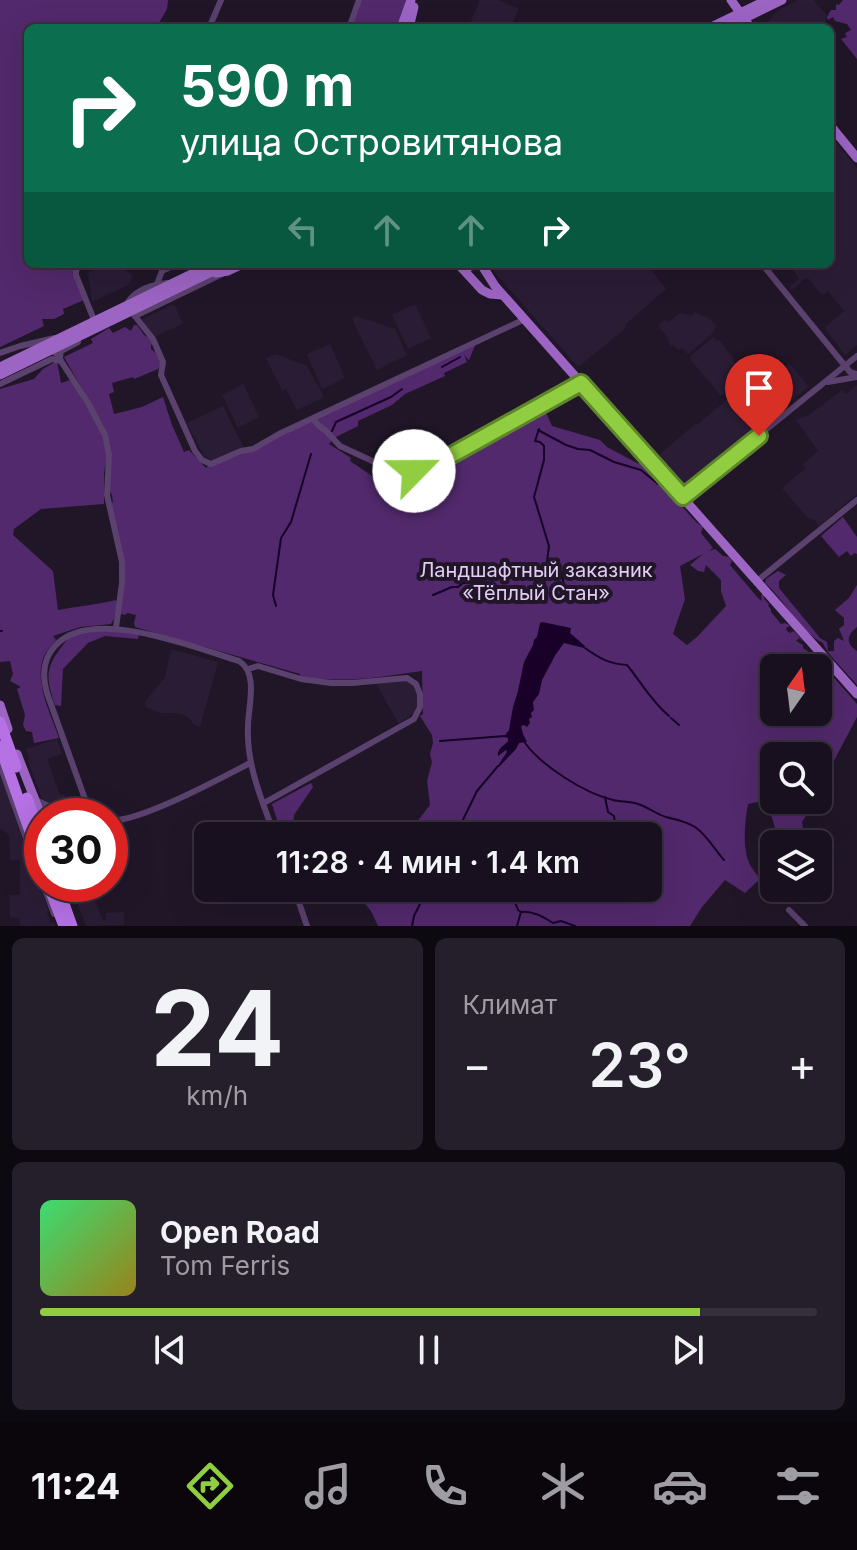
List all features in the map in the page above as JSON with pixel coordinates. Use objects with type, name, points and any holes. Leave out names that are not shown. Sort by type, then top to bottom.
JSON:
[{"type":"highway","points":[[0,722],[25,798]]},
{"type":"highway","points":[[0,746],[24,803]]},
{"type":"highway","points":[[54,902],[62,926]]},
{"type":"highway","points":[[63,902],[72,926]]},
{"type":"main road","points":[[403,24],[414,0]]},
{"type":"main road","points":[[410,24],[414,0]]},
{"type":"main road","points":[[731,0],[748,24]]},
{"type":"main road","points":[[731,24],[767,0]]},
{"type":"main road","points":[[720,24],[782,0]]},
{"type":"main road","points":[[834,130],[857,158]]},
{"type":"main road","points":[[462,268],[482,290],[491,290],[505,297],[857,694]]},
{"type":"main road","points":[[471,278],[474,268]]},
{"type":"main road","points":[[483,268],[491,290]]},
{"type":"main road","points":[[0,367],[94,320],[131,310],[178,280],[210,269]]},
{"type":"main road","points":[[0,375],[210,269]]},
{"type":"main road","points":[[0,360],[34,351]]},
{"type":"main road","points":[[0,705],[35,798]]},
{"type":"street","points":[[211,24],[221,0]]},
{"type":"street","points":[[350,24],[359,0]]},
{"type":"street","points":[[78,268],[76,275],[94,320]]},
{"type":"street","points":[[157,284],[162,271],[168,268]]},
{"type":"street","points":[[131,310],[226,268]]},
{"type":"street","points":[[765,268],[850,372],[857,375]]},
{"type":"street","points":[[178,280],[157,284],[134,294],[131,310],[153,339],[163,362],[161,375],[191,444],[202,460],[209,464],[253,449],[525,319]]},
{"type":"street","points":[[61,361],[61,351],[112,319]]},
{"type":"street","points":[[0,353],[62,337]]},
{"type":"street","points":[[49,351],[55,352],[61,361],[99,424],[107,444],[107,495],[122,562],[116,628]]},
{"type":"street","points":[[683,497],[857,356]]},
{"type":"street","points":[[0,384],[52,359],[61,361]]},
{"type":"street","points":[[824,383],[857,375]]},
{"type":"street","points":[[313,419],[346,450],[389,468],[414,471],[432,466],[581,383]]},
{"type":"street","points":[[757,581],[857,500]]},
{"type":"street","points":[[81,798],[47,693],[45,665],[53,647],[68,635],[116,628],[239,661],[248,669],[250,763],[270,822]]},
{"type":"street","points":[[248,669],[258,666],[301,679],[331,683],[400,678],[410,680],[419,690],[420,707],[414,719],[264,803]]},
{"type":"street","points":[[250,681],[256,669],[267,669]]},
{"type":"street","points":[[128,818],[250,763]]},
{"type":"street","points":[[0,765],[24,833]]},
{"type":"street","points":[[51,902],[62,926]]},
{"type":"street","points":[[299,902],[307,926]]},
{"type":"street","points":[[789,910],[805,926]]},
{"type":"shaded area","points":[[480,0],[498,0],[519,9],[512,24],[470,24]]},
{"type":"shaded area","points":[[798,0],[813,0],[826,14],[826,21],[822,24],[766,24],[777,11]]},
{"type":"shaded area","points":[[834,140],[857,168],[857,345],[845,355],[825,328],[844,311],[828,291],[822,295],[808,278],[792,290],[790,287],[799,278],[791,268],[834,268]]},
{"type":"shaded area","points":[[97,268],[122,268],[133,276],[128,285],[92,302],[88,273]]},
{"type":"shaded area","points":[[491,268],[650,268],[666,289],[625,325],[626,328],[578,367]]},
{"type":"shaded area","points":[[174,304],[183,324],[154,337],[141,320]]},
{"type":"shaded area","points":[[415,304],[431,338],[408,349],[392,315]]},
{"type":"shaded area","points":[[695,312],[710,319],[716,326],[712,334],[688,354],[682,348],[679,350],[671,346],[658,326],[665,320],[668,323],[680,313],[691,315]]},
{"type":"shaded area","points":[[356,316],[395,329],[407,355],[377,370],[352,319]]},
{"type":"shaded area","points":[[713,337],[719,340],[740,368],[726,382],[725,392],[721,396],[691,360],[691,356]]},
{"type":"shaded area","points":[[330,344],[345,378],[322,389],[307,354]]},
{"type":"shaded area","points":[[276,354],[307,366],[324,397],[297,410],[286,389],[282,391],[266,358]]},
{"type":"shaded area","points":[[789,363],[807,388],[784,407],[786,409],[685,491],[655,458],[736,392],[730,384],[750,368],[761,381],[766,381]]},
{"type":"shaded area","points":[[243,384],[259,417],[238,428],[222,395]]},
{"type":"shaded area","points":[[857,385],[857,494],[819,526],[782,488],[806,468],[802,465],[818,451],[796,420],[809,415],[842,390],[846,394]]},
{"type":"shaded area","points":[[223,406],[244,448],[215,462],[204,456],[187,423]]},
{"type":"shaded area","points":[[542,622],[571,628],[570,633],[585,646],[564,643],[556,654],[533,702],[530,723],[527,727],[521,726],[527,742],[519,743],[497,767],[507,752],[498,756],[508,741],[504,737],[509,730],[524,662]]},
{"type":"shaded area","points":[[171,649],[218,662],[200,727],[180,713],[161,713],[146,707],[145,702],[165,677]]},
{"type":"shaded area","points":[[405,680],[415,687],[417,706],[414,713],[399,724],[376,684]]},
{"type":"shaded area","points":[[57,739],[62,754],[47,759],[60,795],[64,794],[65,798],[42,798],[26,749]]},
{"type":"shaded area","points":[[0,776],[24,844],[24,902],[46,902],[51,923],[54,922],[56,926],[20,926],[20,918],[10,917],[9,895],[20,895],[20,867],[19,860],[10,860],[9,835],[0,828]]},
{"type":"shaded area","points":[[77,902],[95,902],[103,921],[106,920],[106,913],[124,912],[124,925],[86,926]]},
{"type":"green space","points":[[0,0],[168,0],[167,9],[158,24],[24,24],[24,268],[74,268],[84,300],[63,309],[64,314],[54,319],[42,319],[44,326],[0,347]]},
{"type":"green space","points":[[362,0],[407,0],[398,24],[353,24]]},
{"type":"green space","points":[[843,0],[857,0],[857,59],[841,39],[847,37],[845,33],[851,30],[847,24],[835,21],[833,17],[828,20],[827,17]]},
{"type":"green space","name":"Ландшафтный заказник «Тёплый Стан»","points":[[137,325],[145,336],[150,337],[153,344],[151,349],[161,363],[158,369],[134,379],[112,383],[114,392],[109,394],[114,414],[142,407],[163,397],[184,452],[189,450],[206,468],[474,344],[469,360],[464,355],[467,362],[358,421],[358,426],[334,438],[329,444],[399,494],[544,408],[552,426],[600,440],[607,447],[643,464],[703,527],[701,533],[713,548],[709,551],[715,549],[729,557],[732,561],[730,565],[762,601],[761,595],[764,594],[771,612],[781,624],[789,625],[786,630],[790,633],[794,631],[805,643],[799,638],[796,641],[811,654],[760,654],[760,726],[832,726],[832,676],[857,704],[857,717],[832,764],[832,742],[760,742],[760,801],[748,804],[745,845],[752,868],[760,879],[745,893],[725,880],[690,926],[378,926],[364,902],[662,902],[662,822],[417,822],[430,805],[427,781],[433,743],[432,735],[420,716],[423,714],[422,671],[347,680],[300,676],[135,627],[136,615],[121,614],[120,609],[125,564],[111,503],[107,436],[64,357],[93,343],[91,339],[109,328],[113,333],[125,327],[131,331]],"holes":[[[703,554],[690,565],[704,572],[706,565],[721,580],[726,606],[687,645],[673,634],[685,599],[680,566]]]},
{"type":"green space","points":[[57,361],[61,383],[70,380],[74,384],[102,434],[107,455],[104,504],[41,509],[14,529],[13,535],[53,571],[58,610],[117,602],[111,624],[80,627],[53,636],[56,640],[43,659],[41,681],[59,738],[34,743],[32,732],[26,731],[23,725],[25,715],[17,689],[21,687],[10,681],[13,674],[10,661],[0,662],[0,389],[34,379]]},
{"type":"green space","points":[[843,517],[857,537],[857,554],[851,556],[847,551],[839,557],[821,536]]},
{"type":"green space","points":[[778,571],[786,575],[779,581],[779,588],[820,638],[827,642],[828,651],[834,651],[834,641],[838,638],[844,641],[839,629],[844,625],[844,618],[835,610],[849,598],[857,585],[857,627],[849,639],[857,651],[857,685],[833,658],[832,654],[830,654],[825,647],[823,643],[800,624],[765,583]]},
{"type":"green space","points":[[108,629],[139,634],[138,639],[105,636],[88,643],[63,669],[61,706],[55,705],[49,683],[52,661],[70,636]]},
{"type":"green space","points":[[311,783],[313,787],[294,815],[293,822],[278,822],[272,804]]},
{"type":"green space","name":"Ландшафтный заказник «Тёплый Стан»","points":[[771,814],[807,814],[802,822],[803,830],[776,830]]},
{"type":"waterway","points":[[442,367],[460,357]]},
{"type":"waterway","points":[[332,431],[336,422],[402,389]]},
{"type":"waterway","points":[[539,429],[535,441],[544,446],[544,460],[534,497],[549,546],[547,561],[562,575],[564,586]]},
{"type":"waterway","points":[[538,430],[566,445],[590,450],[614,462],[641,470],[658,484]]},
{"type":"waterway","points":[[276,606],[273,595],[281,538],[291,522],[311,454]]},
{"type":"waterway","points":[[433,595],[480,579],[480,574],[513,572],[529,563],[542,568]]},
{"type":"waterway","points":[[560,573],[575,569],[593,575]]},
{"type":"waterway","points":[[585,648],[604,660],[627,665],[651,698],[669,716]]},
{"type":"waterway","points":[[671,718],[679,725]]},
{"type":"waterway","points":[[440,741],[505,736]]},
{"type":"waterway","points":[[525,743],[553,769],[589,791],[613,800],[638,804],[695,827],[724,860]]},
{"type":"waterway","points":[[462,822],[477,791],[498,766]]},
{"type":"waterway","points":[[605,797],[608,812],[614,816],[615,822]]},
{"type":"waterway","points":[[412,926],[421,902]]},
{"type":"waterway","points":[[513,902],[521,912],[534,913],[553,923],[561,921],[575,926]]},
{"type":"waterway","points":[[517,926],[521,912]]},
{"type":"route","points":[[414,471],[432,466],[581,383],[683,497],[759,436]]}]
